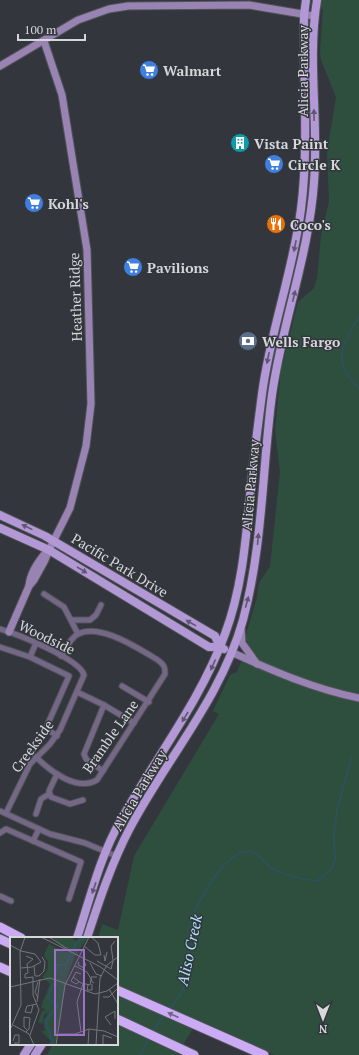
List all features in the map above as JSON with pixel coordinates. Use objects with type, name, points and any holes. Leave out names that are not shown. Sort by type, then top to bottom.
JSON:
[{"type":"highway","points":[[0,927],[19,937]]},
{"type":"highway","points":[[0,939],[10,944]]},
{"type":"highway","points":[[0,968],[10,973]]},
{"type":"highway","points":[[118,990],[204,1030],[264,1055]]},
{"type":"highway","points":[[118,1019],[194,1055]]},
{"type":"highway","points":[[204,1030],[253,1055]]},
{"type":"highway","points":[[165,1042],[182,1055]]},
{"type":"main road","name":"Alicia Parkway","points":[[77,937],[106,852],[120,821],[194,703],[220,647],[233,610],[241,576],[267,360],[293,254],[302,207],[304,158],[304,15],[306,0]]},
{"type":"main road","name":"Alicia Parkway","points":[[87,937],[116,856],[134,820],[196,722],[217,685],[241,625],[250,592],[257,554],[276,368],[308,235],[312,209],[315,158],[312,65],[314,16],[317,0]]},
{"type":"main road","name":"Pacific Park Drive","points":[[0,515],[30,528],[54,541],[215,636],[220,647]]},
{"type":"main road","name":"Pacific Park Drive","points":[[0,528],[49,550],[210,648],[220,647],[231,652]]},
{"type":"main road","points":[[24,1055],[30,1045]]},
{"type":"main road","points":[[35,1055],[41,1045]]},
{"type":"street","points":[[0,66],[78,20],[109,9],[128,6],[249,5],[314,16]]},
{"type":"street","name":"Heather Ridge","points":[[9,632],[29,586],[45,560],[70,508],[86,446],[91,404],[88,250],[62,95],[44,41]]},
{"type":"street","points":[[44,594],[64,607],[78,634],[71,640],[61,656]]},
{"type":"street","points":[[72,620],[90,620],[102,605]]},
{"type":"street","points":[[241,625],[243,643],[258,666]]},
{"type":"street","name":"Woodside","points":[[0,629],[36,643],[80,667],[83,672],[83,680],[77,692]]},
{"type":"street","name":"Bramble Lane","points":[[36,757],[48,769],[80,784],[90,784],[97,780],[164,678],[165,668],[162,663],[118,638],[94,632],[78,634]]},
{"type":"street","points":[[30,657],[36,643]]},
{"type":"street","points":[[0,647],[30,657],[69,678],[46,728],[57,736]]},
{"type":"street","name":"Pacific Park Drive","points":[[231,652],[258,666],[326,691],[359,698]]},
{"type":"street","points":[[122,686],[149,702]]},
{"type":"street","points":[[77,692],[104,705],[134,723]]},
{"type":"street","name":"Creekside","points":[[6,813],[24,774],[36,757],[57,736],[77,692]]},
{"type":"street","points":[[103,771],[86,759],[84,754],[104,705]]},
{"type":"street","points":[[36,814],[41,799],[49,794],[57,774]]},
{"type":"street","points":[[49,794],[67,804],[83,800]]},
{"type":"street","points":[[0,810],[56,836],[85,843],[116,856]]},
{"type":"street","points":[[0,833],[6,829],[81,862],[69,899]]},
{"type":"street","points":[[33,842],[39,829]]},
{"type":"street","points":[[0,896],[11,901]]},
{"type":"green space","points":[[312,0],[359,0],[359,1055],[274,1055],[198,1020],[177,1055],[47,1055],[52,1045],[118,1045],[118,937],[98,937],[102,924],[118,930],[134,856],[219,714],[213,711],[230,675],[237,672],[248,644],[245,638],[257,597],[259,583],[270,566],[280,472],[275,430],[281,370],[298,302],[314,288],[317,278],[321,235],[329,201],[327,152],[336,97],[321,60],[320,51],[323,9],[316,7]]},
{"type":"waterway","name":"Aliso Creek","points":[[359,316],[344,344],[342,353],[342,361],[345,369],[350,378],[359,388]]},
{"type":"waterway","name":"Aliso Creek","points":[[169,1010],[176,1001],[185,984],[189,960],[192,920],[195,911],[214,877],[232,858],[242,853],[251,852],[259,856],[275,870],[293,877],[317,881],[331,870],[335,859],[334,835],[337,809],[352,756]]},
{"type":"waterway","name":"Aliso Creek","points":[[152,1032],[165,1014]]},
{"type":"waterway","name":"Aliso Creek","points":[[140,1055],[150,1037]]},
{"type":"place","name":"Walmart","points":[[149,70]]},
{"type":"place","name":"Vista Paint","points":[[240,143]]},
{"type":"place","name":"Circle K","points":[[274,164]]},
{"type":"place","name":"Kohl's","points":[[34,203]]},
{"type":"place","name":"Coco's","points":[[276,224]]},
{"type":"place","name":"Pavilions","points":[[133,267]]},
{"type":"place","name":"Wells Fargo","points":[[248,341]]}]
